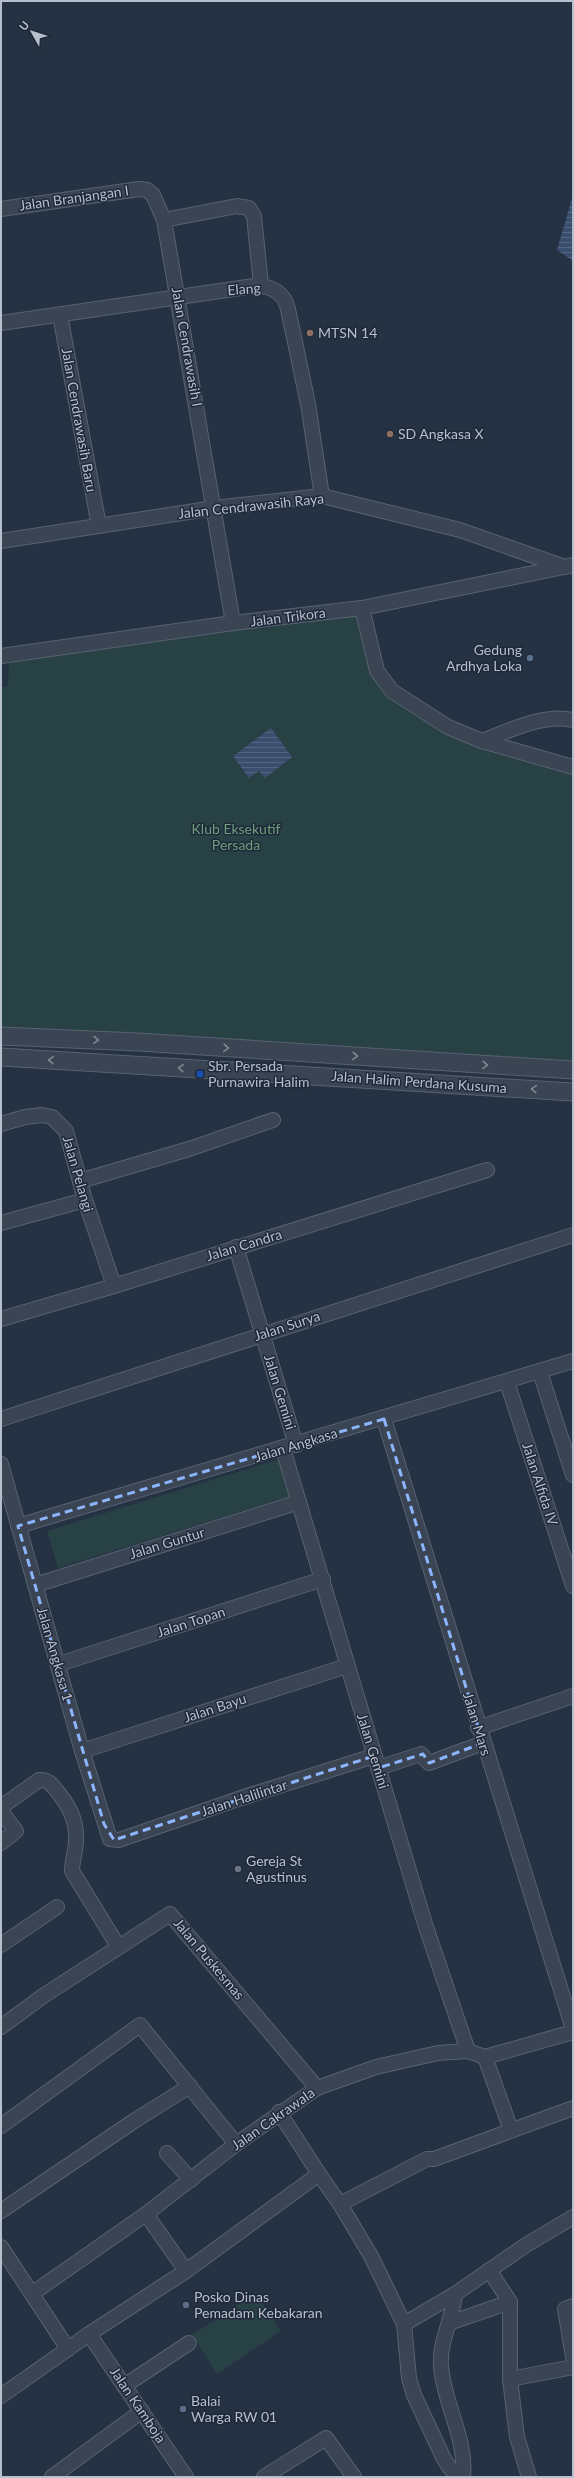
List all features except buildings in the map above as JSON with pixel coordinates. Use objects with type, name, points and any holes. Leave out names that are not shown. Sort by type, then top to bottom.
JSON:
[{"type":"street","name":"Jalan Branjangan I","points":[[1,209],[139,189],[147,190]]},
{"type":"street","name":"Jalan Cendrawasih I","points":[[147,190],[157,200],[164,220],[233,623]]},
{"type":"street","points":[[164,220],[237,206],[249,208],[254,216],[261,285]]},
{"type":"street","name":"Elang","points":[[1,323],[261,285],[280,293],[287,303],[308,404],[322,496]]},
{"type":"street","name":"Jalan Cendrawasih Baru","points":[[60,315],[99,526]]},
{"type":"street","name":"Jalan Cendrawasih Raya","points":[[1,541],[214,508],[322,496],[460,530],[569,566]]},
{"type":"street","name":"Jalan Trikora","points":[[1,656],[233,623],[362,608],[569,566]]},
{"type":"street","points":[[362,608],[378,671],[392,691],[448,727],[482,741],[573,767]]},
{"type":"street","points":[[482,741],[539,721],[563,718],[573,720]]},
{"type":"street","name":"Jalan Halim Perdana Kusuma","points":[[1,1036],[138,1042],[573,1070]]},
{"type":"street","name":"Jalan Halim Perdana Kusuma","points":[[1,1057],[573,1092]]},
{"type":"street","name":"Jalan Pelangi","points":[[1,1124],[37,1115],[52,1117],[66,1130],[85,1200],[114,1286]]},
{"type":"street","points":[[80,1181],[182,1152],[273,1120]]},
{"type":"street","name":"Jalan Candra","points":[[1,1318],[114,1286],[487,1170]]},
{"type":"street","points":[[1,1223],[85,1200]]},
{"type":"street","name":"Jalan Surya","points":[[1,1419],[573,1235]]},
{"type":"street","name":"Jalan Gemini","points":[[236,1247],[262,1334],[289,1447],[299,1502],[425,1924],[468,2051]]},
{"type":"street","name":"Jalan Angkasa","points":[[18,1526],[384,1419],[573,1361]]},
{"type":"street","points":[[540,1372],[573,1475]]},
{"type":"street","name":"Jalan Alfida IV","points":[[507,1382],[573,1586]]},
{"type":"street","name":"Jalan Mars","points":[[384,1419],[478,1728],[573,2031]]},
{"type":"street","name":"Jalan Angkasa 1","points":[[1,1467],[59,1664],[82,1751],[106,1828],[110,1838],[114,1840]]},
{"type":"street","name":"Jalan Guntur","points":[[35,1585],[299,1502]]},
{"type":"street","name":"Jalan Topan","points":[[59,1664],[323,1579]]},
{"type":"street","name":"Jalan Bayu","points":[[82,1751],[347,1666]]},
{"type":"street","points":[[478,1728],[573,1696]]},
{"type":"street","name":"Jalan Halilintar","points":[[114,1840],[376,1762],[421,1754],[429,1763],[483,1743]]},
{"type":"street","points":[[1,1807],[39,1780],[46,1780],[53,1786],[73,1815],[77,1837],[72,1859],[72,1871],[118,1946]]},
{"type":"street","points":[[1,1811],[16,1831],[13,1836],[1,1843]]},
{"type":"street","points":[[1,1945],[57,1906]]},
{"type":"street","name":"Jalan Puskesmas","points":[[1,2027],[43,1996],[168,1914],[173,1915],[316,2088]]},
{"type":"street","points":[[1,2126],[140,2025],[236,2144]]},
{"type":"street","points":[[511,2130],[485,2057],[573,2031]]},
{"type":"street","name":"Jalan Cakrawala","points":[[33,2293],[146,2214],[279,2112],[316,2088],[376,2068],[438,2053],[468,2051],[485,2057]]},
{"type":"street","points":[[1,2211],[134,2121],[190,2086]]},
{"type":"street","points":[[340,2204],[427,2159],[434,2159],[480,2143],[511,2130],[573,2108]]},
{"type":"street","points":[[279,2112],[340,2204],[371,2256],[404,2324],[408,2370],[414,2395],[443,2457],[449,2467],[460,2477]]},
{"type":"street","points":[[168,2152],[191,2180]]},
{"type":"street","points":[[1,2396],[89,2334],[186,2271],[319,2174]]},
{"type":"street","points":[[146,2214],[186,2271]]},
{"type":"street","points":[[404,2324],[455,2294],[489,2270],[573,2217]]},
{"type":"street","points":[[1,2247],[33,2293],[68,2349]]},
{"type":"street","points":[[489,2270],[510,2302],[510,2378],[517,2437],[529,2477]]},
{"type":"street","points":[[455,2294],[443,2344],[441,2368],[445,2390],[463,2448],[463,2477]]},
{"type":"street","points":[[449,2323],[510,2302]]},
{"type":"street","points":[[573,2306],[564,2309],[573,2357]]},
{"type":"street","name":"Jalan Kamboja","points":[[89,2334],[186,2477]]},
{"type":"street","points":[[124,2386],[189,2343]]},
{"type":"street","points":[[510,2378],[573,2367]]},
{"type":"street","points":[[52,2477],[142,2411]]},
{"type":"street","points":[[264,2477],[326,2438],[354,2477]]},
{"type":"highlighted area","points":[[384,1419],[483,1743],[429,1763],[423,1754],[378,1768],[374,1756],[114,1840],[104,1824],[18,1526]]},
{"type":"green space","name":"Klub Eksekutif Persada","points":[[362,608],[383,681],[419,710],[573,768],[573,1071],[1,1036],[1,687],[8,686],[9,655]]},
{"type":"green space","points":[[283,1458],[294,1495],[58,1568],[47,1531]]},
{"type":"green space","points":[[255,2293],[281,2331],[217,2374],[192,2335]]},
{"type":"water","points":[[573,195],[573,261],[557,250]]},
{"type":"water","points":[[271,728],[292,757],[265,778],[259,771],[249,778],[233,756]]},
{"type":"place","name":"MTSN 14","points":[[310,333]]},
{"type":"place","name":"SD Angkasa X","points":[[390,434]]},
{"type":"place","name":"Gedung Ardhya Loka","points":[[530,658]]},
{"type":"place","name":"Sbr. Persada Purnawira Halim","points":[[200,1074]]},
{"type":"place","name":"Gereja St Agustinus","points":[[238,1869]]},
{"type":"place","name":"Posko Dinas Pemadam Kebakaran","points":[[186,2305]]},
{"type":"place","name":"Balai Warga RW 01","points":[[183,2409]]}]
